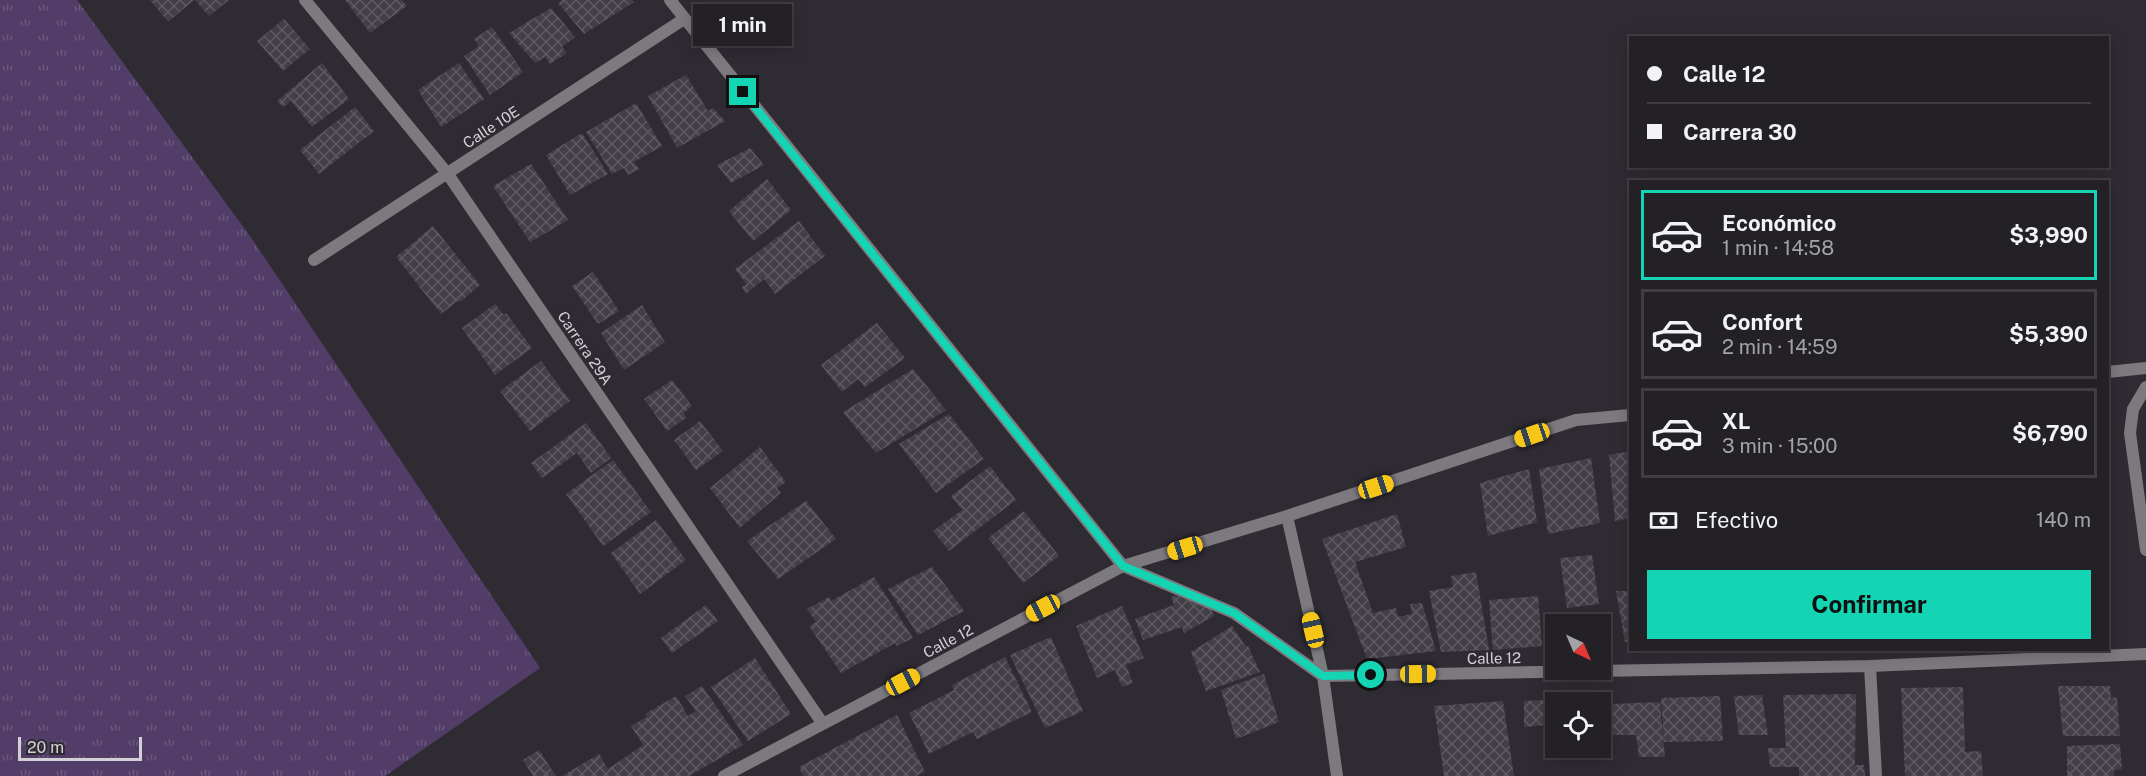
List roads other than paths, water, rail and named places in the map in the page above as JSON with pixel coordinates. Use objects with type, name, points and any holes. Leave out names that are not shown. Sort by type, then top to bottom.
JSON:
[{"type":"street","name":"Carrera 29A","points":[[305,0],[447,173],[824,724]]},
{"type":"street","points":[[670,0],[1123,566],[1234,613],[1323,676]]},
{"type":"street","name":"Calle 10E","points":[[315,260],[684,19]]},
{"type":"street","points":[[2109,372],[2146,368]]},
{"type":"street","points":[[2146,387],[2133,409],[2130,433],[2146,550]]},
{"type":"street","name":"Calle 12","points":[[724,776],[1123,566],[1287,516],[1576,420],[1629,415]]},
{"type":"street","points":[[1287,516],[1323,676],[1337,776]]},
{"type":"street","name":"Calle 12","points":[[1323,676],[1870,666],[2146,654]]},
{"type":"street","points":[[1870,666],[1876,776]]}]
